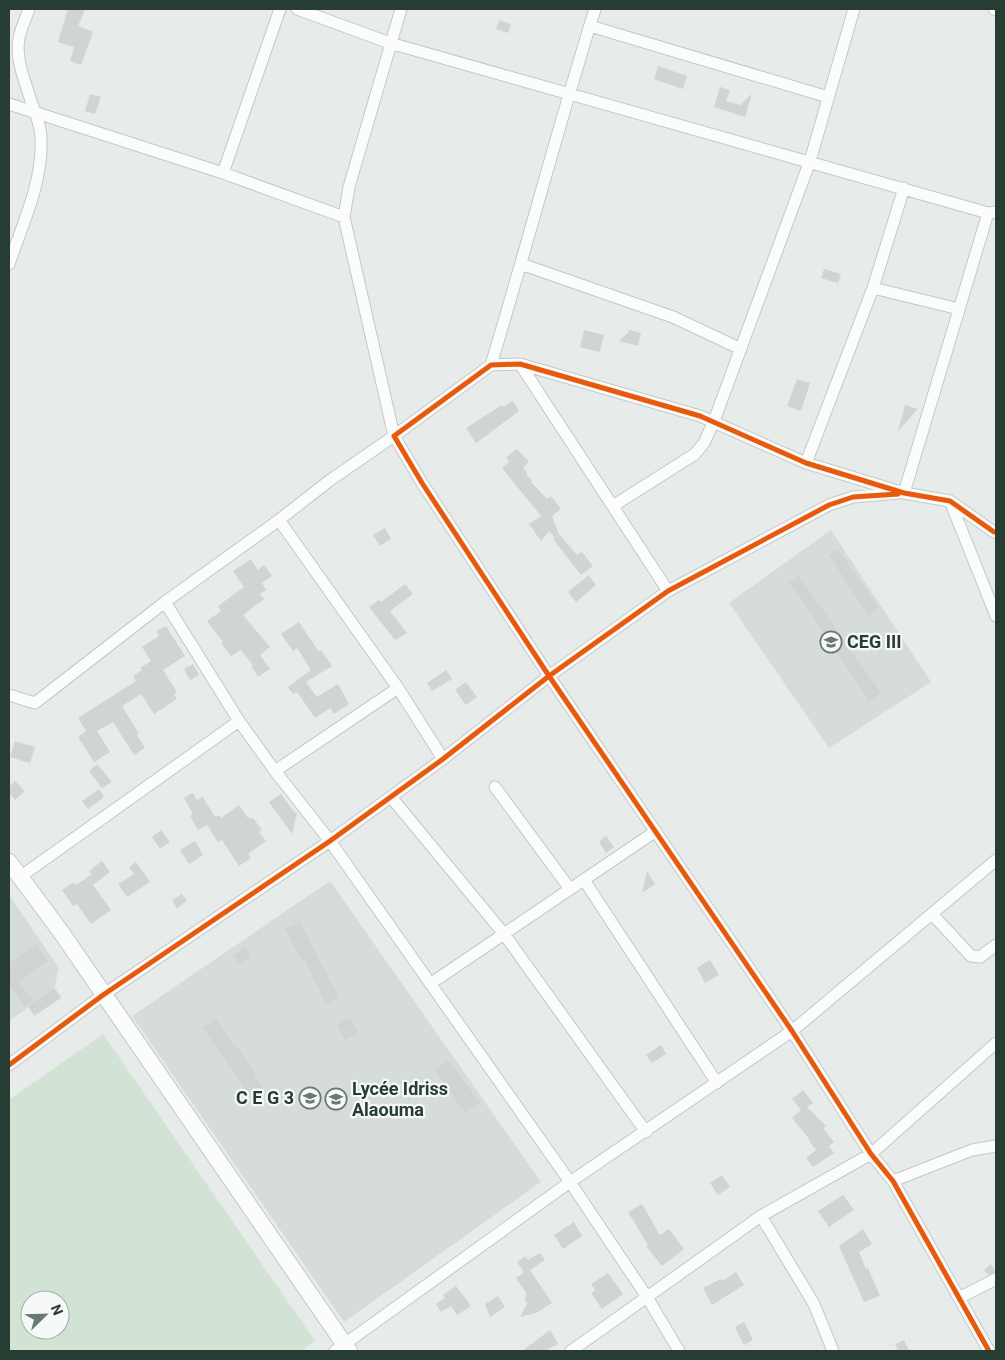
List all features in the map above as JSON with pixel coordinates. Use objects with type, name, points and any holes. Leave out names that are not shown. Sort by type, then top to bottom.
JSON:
[{"type":"street","points":[[9,264],[37,183],[40,168],[42,137],[19,61],[18,47],[19,36],[29,9]]},
{"type":"street","points":[[223,172],[280,9]]},
{"type":"street","points":[[297,9],[390,43],[992,212],[959,309],[904,493]]},
{"type":"street","points":[[401,9],[349,187],[344,217],[394,436],[427,490],[549,676],[792,1031],[871,1154],[893,1181],[989,1351]]},
{"type":"street","points":[[491,365],[522,264],[568,94],[595,9]]},
{"type":"street","points":[[613,506],[695,454],[704,444],[810,161],[854,9]]},
{"type":"street","points":[[590,26],[828,97]]},
{"type":"street","points":[[9,104],[223,172],[344,217]]},
{"type":"street","points":[[806,463],[873,288],[904,188]]},
{"type":"street","points":[[522,264],[673,317],[741,349]]},
{"type":"street","points":[[873,288],[959,309]]},
{"type":"street","points":[[520,364],[668,591]]},
{"type":"street","points":[[9,695],[35,703],[165,602],[491,365],[520,364],[700,416],[806,463],[904,493],[950,501],[996,532]]},
{"type":"street","points":[[9,1065],[103,995],[330,841],[443,759],[549,676],[668,591],[829,505],[853,498],[904,493]]},
{"type":"street","points":[[950,501],[996,616]]},
{"type":"street","points":[[279,520],[398,688],[443,759]]},
{"type":"street","points":[[165,602],[240,721],[275,772],[330,841],[570,1182],[647,1297],[679,1351]]},
{"type":"street","points":[[275,772],[398,688]]},
{"type":"street","points":[[20,877],[240,721]]},
{"type":"street","points":[[495,787],[570,889]]},
{"type":"street","points":[[391,796],[504,934],[646,1132]]},
{"type":"street","points":[[430,984],[656,832]]},
{"type":"street","points":[[9,862],[61,932],[343,1349],[570,1182],[792,1031],[996,860]]},
{"type":"street","points":[[584,880],[717,1083]]},
{"type":"street","points":[[932,914],[971,956],[980,957],[996,945]]},
{"type":"street","points":[[570,1351],[761,1216],[871,1154],[996,1043]]},
{"type":"street","points":[[893,1181],[972,1150],[996,1146]]},
{"type":"street","points":[[761,1216],[814,1304],[833,1351]]},
{"type":"street","points":[[959,1298],[996,1280]]},
{"type":"shaded area","name":"CEG III","points":[[831,530],[931,682],[829,748],[729,603]]},
{"type":"shaded area","name":"Lycée Idriss Alaouma","points":[[330,881],[541,1182],[344,1322],[132,1016]]},
{"type":"shaded area","points":[[9,895],[59,968],[54,989],[9,1021]]},
{"type":"green space","points":[[103,1034],[315,1341],[300,1351],[9,1351],[9,1100]]},
{"type":"building","points":[[68,9],[85,9],[78,26],[93,32],[81,65],[70,61],[74,47],[58,42]]},
{"type":"building","points":[[499,20],[511,24],[508,33],[496,29]]},
{"type":"building","points":[[658,66],[687,76],[683,89],[654,79]]},
{"type":"building","points":[[720,87],[730,90],[726,101],[740,105],[752,94],[745,117],[714,107]]},
{"type":"building","points":[[90,94],[101,97],[95,114],[85,111]]},
{"type":"building","points":[[824,269],[841,274],[838,283],[821,278]]},
{"type":"building","points":[[584,330],[604,335],[600,352],[580,347]]},
{"type":"building","points":[[629,330],[641,333],[638,346],[619,341]]},
{"type":"building","points":[[797,379],[810,383],[801,411],[787,406]]},
{"type":"building","points":[[513,401],[519,411],[476,443],[466,428],[502,405],[503,407]]},
{"type":"building","points":[[905,405],[918,409],[898,431]]},
{"type":"building","points":[[517,449],[529,462],[523,467],[526,474],[532,480],[531,482],[547,499],[551,496],[561,509],[552,516],[559,534],[577,555],[582,552],[593,566],[581,575],[549,531],[541,541],[529,524],[541,516],[502,468],[509,462],[506,457]]},
{"type":"building","points":[[385,528],[391,539],[380,546],[373,535]]},
{"type":"building","points":[[838,549],[879,608],[868,615],[829,555]]},
{"type":"building","points":[[251,559],[258,570],[264,565],[272,576],[262,583],[266,590],[260,594],[264,599],[243,615],[270,647],[260,655],[270,669],[258,677],[251,666],[253,665],[241,650],[231,656],[207,621],[221,611],[218,606],[244,587],[233,571]]},
{"type":"building","points":[[589,575],[596,585],[576,602],[568,592]]},
{"type":"building","points":[[799,576],[881,693],[869,702],[789,583]]},
{"type":"building","points":[[405,584],[413,594],[390,611],[407,633],[395,640],[369,607],[379,600],[381,602]]},
{"type":"building","points":[[299,622],[319,652],[321,650],[332,666],[306,682],[317,697],[338,684],[349,704],[334,714],[330,708],[315,718],[297,692],[293,694],[288,687],[311,670],[297,648],[293,651],[281,634]]},
{"type":"building","points":[[166,626],[185,656],[163,670],[177,692],[174,694],[177,699],[154,714],[141,694],[122,706],[145,748],[134,755],[113,722],[97,731],[110,752],[94,762],[78,737],[86,731],[78,718],[136,681],[133,676],[142,670],[140,668],[151,661],[142,647],[159,636],[156,631]]},
{"type":"building","points":[[193,664],[199,675],[190,680],[184,669]]},
{"type":"building","points":[[446,670],[452,679],[432,691],[427,683]]},
{"type":"building","points":[[466,682],[477,697],[466,705],[455,690]]},
{"type":"building","points":[[15,741],[35,747],[30,763],[10,757]]},
{"type":"building","points":[[97,764],[112,782],[102,788],[89,771]]},
{"type":"building","points":[[15,781],[25,791],[15,800],[9,793],[9,787]]},
{"type":"building","points":[[99,789],[104,797],[88,809],[82,801]]},
{"type":"building","points":[[193,793],[197,800],[203,797],[215,817],[219,815],[221,818],[239,805],[248,818],[253,818],[262,830],[259,832],[266,841],[248,854],[251,858],[239,866],[222,840],[218,842],[207,825],[198,830],[190,816],[193,814],[184,798]]},
{"type":"building","points":[[281,794],[294,812],[297,813],[292,834],[269,802]]},
{"type":"building","points":[[161,830],[170,842],[160,849],[152,837]]},
{"type":"building","points":[[606,836],[614,847],[606,853],[599,842]]},
{"type":"building","points":[[195,841],[203,855],[189,864],[180,850]]},
{"type":"building","points":[[102,861],[110,872],[93,885],[111,910],[91,924],[77,904],[73,906],[62,890],[74,882],[76,885],[92,874],[89,871]]},
{"type":"building","points":[[136,862],[150,882],[127,897],[118,884],[134,874],[129,867]]},
{"type":"building","points":[[647,871],[655,884],[642,893]]},
{"type":"building","points":[[182,894],[187,901],[177,908],[172,900]]},
{"type":"building","points":[[300,922],[339,998],[326,1005],[305,960],[302,961],[285,929]]},
{"type":"building","points":[[36,944],[48,961],[19,982],[33,1001],[24,1007],[11,987],[9,989],[9,963]]},
{"type":"building","points":[[245,947],[251,956],[239,964],[233,956]]},
{"type":"building","points":[[710,960],[719,975],[705,983],[697,968]]},
{"type":"building","points":[[55,988],[61,998],[34,1016],[28,1006]]},
{"type":"building","points":[[350,1017],[359,1033],[345,1040],[337,1025]]},
{"type":"building","points":[[216,1019],[239,1049],[265,1090],[252,1100],[203,1028]]},
{"type":"building","points":[[661,1045],[666,1054],[652,1063],[646,1055]]},
{"type":"building","points":[[449,1060],[480,1103],[465,1113],[435,1070]]},
{"type":"building","points":[[803,1090],[813,1103],[807,1107],[826,1126],[823,1128],[834,1142],[829,1146],[834,1153],[813,1167],[806,1158],[816,1150],[792,1118],[801,1110],[792,1099]]},
{"type":"building","points":[[722,1175],[730,1187],[718,1195],[710,1183]]},
{"type":"building","points":[[843,1195],[854,1210],[829,1227],[818,1211]]},
{"type":"building","points":[[642,1204],[660,1235],[669,1229],[684,1249],[662,1266],[646,1246],[648,1245],[628,1212]]},
{"type":"building","points":[[574,1222],[582,1236],[563,1249],[554,1235]]},
{"type":"building","points":[[863,1229],[872,1244],[859,1252],[880,1296],[864,1302],[839,1246]]},
{"type":"building","points":[[540,1253],[545,1260],[530,1270],[552,1303],[536,1313],[520,1317],[527,1304],[525,1300],[526,1293],[516,1278],[524,1272],[517,1262],[525,1256],[528,1260]]},
{"type":"building","points":[[991,1264],[996,1272],[988,1275],[984,1270]]},
{"type":"building","points":[[736,1272],[744,1285],[712,1305],[703,1288],[721,1279],[722,1281]]},
{"type":"building","points":[[608,1273],[623,1294],[602,1309],[591,1293],[595,1290],[591,1284]]},
{"type":"building","points":[[456,1286],[471,1306],[457,1315],[451,1306],[441,1312],[436,1304],[445,1298],[443,1295]]},
{"type":"building","points":[[498,1296],[505,1307],[490,1317],[485,1304]]},
{"type":"building","points":[[744,1322],[753,1340],[744,1345],[735,1327]]},
{"type":"building","points":[[550,1330],[558,1344],[545,1351],[522,1351]]},
{"type":"building","points":[[904,1340],[909,1351],[898,1351],[895,1344]]},
{"type":"cycle path","points":[[989,1351],[893,1181],[871,1154],[792,1031],[549,676],[422,483],[394,436],[491,365],[520,364],[700,416],[806,463],[904,493],[950,501],[996,532]]},
{"type":"cycle path","points":[[9,1065],[103,995],[330,841],[443,759],[549,676],[668,591],[829,505],[853,497],[898,494]]},
{"type":"place","name":"CEG III","points":[[831,642]]},
{"type":"place","name":"C E G 3","points":[[310,1098]]},
{"type":"place","name":"Lycée Idriss Alaouma","points":[[336,1099]]}]
